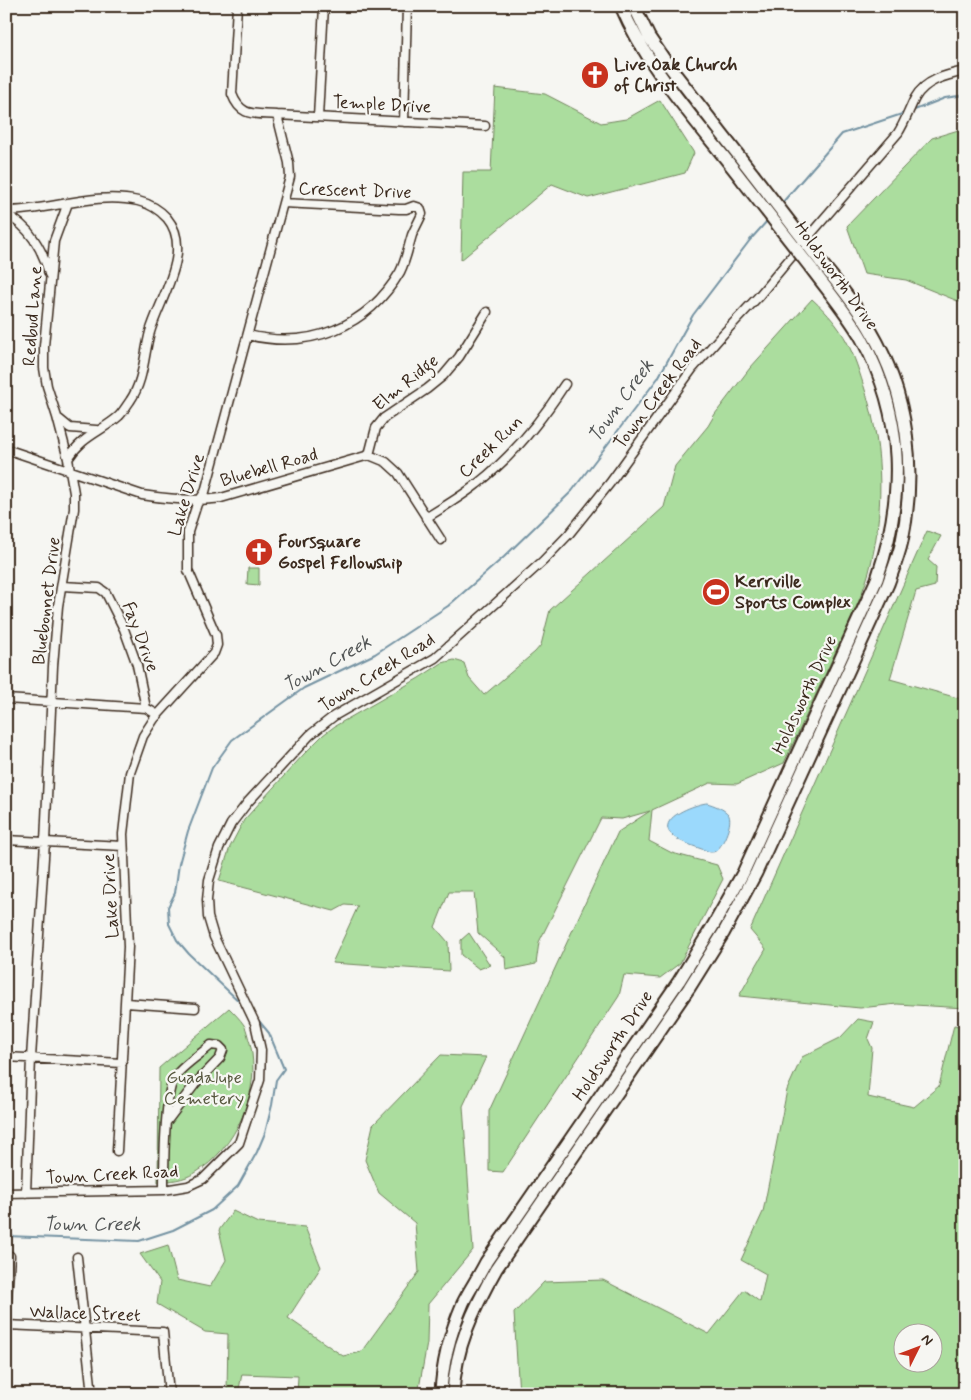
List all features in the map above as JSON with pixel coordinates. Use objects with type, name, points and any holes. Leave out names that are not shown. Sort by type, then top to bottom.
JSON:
[{"type":"main road","name":"Holdsworth Drive","points":[[621,6],[639,43],[656,70],[748,177]]},
{"type":"main road","name":"Holdsworth Drive","points":[[452,1394],[453,1380],[462,1342],[475,1308],[496,1269],[689,988],[724,932],[756,874],[776,813],[877,579],[888,548],[894,512],[897,479],[896,444],[891,413],[883,386],[862,338],[816,264],[748,177],[666,62],[649,37],[634,6]]},
{"type":"main road","name":"Holdsworth Drive","points":[[440,1394],[441,1378],[451,1338],[464,1302],[486,1262],[679,981],[713,926],[776,813]]},
{"type":"main road","points":[[566,1146],[575,1153]]},
{"type":"street","points":[[237,6],[232,94],[235,103],[240,109],[248,113],[277,115]]},
{"type":"street","points":[[318,117],[324,6]]},
{"type":"street","points":[[404,122],[407,6]]},
{"type":"street","points":[[656,70],[666,62]]},
{"type":"street","name":"Town Creek Road","points":[[6,1193],[164,1190],[188,1186],[204,1179],[239,1143],[260,1080],[261,1050],[253,1018],[214,937],[208,917],[207,900],[209,880],[219,848],[231,824],[248,802],[310,735],[334,716],[435,658],[543,562],[610,484],[693,368],[758,297],[898,133],[916,97],[924,86],[936,79],[965,70]]},
{"type":"street","name":"Temple Drive","points":[[277,115],[485,126]]},
{"type":"street","name":"Lake Drive","points":[[117,1152],[128,947],[123,846],[130,773],[143,736],[158,715],[214,652],[217,645],[216,635],[188,570],[187,537],[197,504],[205,492],[291,172],[277,115]]},
{"type":"street","points":[[6,210],[34,209],[80,201],[123,199],[150,205],[161,212],[170,222],[176,235],[178,249],[176,263],[150,332],[141,377],[132,398],[119,416],[87,437],[72,452],[68,459]]},
{"type":"street","name":"Redbud Lane","points":[[68,203],[54,241],[44,346],[44,368],[49,393],[68,459]]},
{"type":"street","name":"Crescent Drive","points":[[248,335],[305,339],[338,329],[367,311],[392,284],[400,272],[422,214],[420,208],[416,206],[399,209],[283,203]]},
{"type":"street","points":[[6,214],[20,223],[36,242],[45,258],[50,281]]},
{"type":"street","name":"Elm Ridge","points":[[369,455],[376,428],[384,418],[443,376],[459,357],[488,312]]},
{"type":"street","name":"Creek Run","points":[[426,518],[475,486],[514,449],[551,405],[565,384]]},
{"type":"street","points":[[57,417],[70,428],[98,430]]},
{"type":"street","name":"Bluebell Road","points":[[6,449],[142,495],[200,499],[221,498],[369,455]]},
{"type":"street","points":[[369,455],[386,462],[398,473],[441,540]]},
{"type":"street","name":"Bluebonnet Drive","points":[[26,1193],[31,1058],[57,614],[74,509],[74,493],[68,459]]},
{"type":"street","name":"Fay Drive","points":[[62,586],[99,588],[106,593],[124,628],[137,665],[146,708]]},
{"type":"street","points":[[6,699],[146,708],[158,715]]},
{"type":"street","points":[[6,840],[123,846]]},
{"type":"street","points":[[126,1003],[195,1008]]},
{"type":"street","points":[[164,1190],[167,1121],[169,1091],[174,1078],[211,1045],[219,1046],[223,1050],[220,1058],[195,1084],[167,1121]]},
{"type":"street","points":[[6,1057],[122,1063]]},
{"type":"street","points":[[6,1312],[10,1256]]},
{"type":"street","points":[[77,1257],[92,1394]]},
{"type":"street","name":"Wallace Street","points":[[6,1325],[163,1332],[169,1394]]},
{"type":"green space","points":[[495,88],[545,94],[601,123],[626,119],[660,100],[694,153],[685,173],[588,198],[552,184],[461,260],[463,172],[491,172]]},
{"type":"green space","points":[[965,128],[965,304],[906,280],[864,274],[847,226],[932,138]]},
{"type":"green space","name":"Kerrville Sports Complex","points":[[812,299],[833,321],[847,342],[866,393],[876,437],[880,482],[877,528],[869,572],[862,593],[784,763],[737,784],[710,783],[652,810],[649,841],[672,853],[717,865],[723,879],[680,963],[660,978],[624,975],[619,996],[503,1172],[489,1171],[489,1111],[618,832],[650,811],[622,819],[601,818],[539,942],[536,964],[506,970],[505,957],[478,933],[474,892],[449,892],[435,927],[448,942],[449,971],[332,963],[358,906],[345,905],[334,911],[219,881],[230,847],[244,820],[304,754],[335,726],[442,663],[454,660],[464,663],[469,678],[484,695],[535,652],[541,645],[550,610],[664,507],[675,466],[708,426],[750,368]]},
{"type":"green space","points":[[927,531],[941,536],[928,560],[936,567],[935,586],[916,591],[890,679],[965,700],[965,1008],[897,1004],[860,1008],[739,996],[766,949],[750,930]]},
{"type":"green space","points":[[248,568],[259,568],[259,585],[247,584]]},
{"type":"green space","points":[[469,933],[490,965],[479,969],[461,955],[461,940]]},
{"type":"green space","name":"Guadalupe Cemetery","points":[[229,1008],[245,1027],[253,1061],[249,1098],[242,1117],[234,1134],[210,1162],[186,1177],[158,1182],[159,1068]]},
{"type":"green space","points":[[858,1019],[874,1022],[868,1039],[872,1048],[868,1097],[914,1107],[939,1086],[954,1025],[965,1027],[965,1394],[519,1394],[514,1313],[544,1282],[603,1280],[709,1334],[744,1290],[760,1302],[766,1274],[741,1260],[763,1212],[787,1090],[802,1057],[840,1038]]},
{"type":"green space","points":[[441,1055],[486,1057],[463,1106],[473,1250],[428,1304],[427,1343],[418,1394],[297,1394],[298,1376],[242,1374],[239,1389],[227,1392],[228,1334],[205,1332],[157,1304],[160,1282],[140,1254],[168,1245],[177,1280],[210,1287],[226,1260],[219,1230],[233,1211],[258,1223],[305,1227],[321,1267],[288,1318],[343,1356],[361,1352],[419,1272],[415,1223],[379,1193],[365,1160],[373,1125]]},
{"type":"water","points":[[707,803],[724,810],[728,814],[730,822],[725,838],[717,850],[713,852],[681,841],[668,830],[668,824],[672,818],[686,809]]},
{"type":"waterway","name":"Town Creek","points":[[912,111],[945,98],[965,95]]},
{"type":"waterway","name":"Town Creek","points":[[782,203],[842,134],[905,113]]},
{"type":"waterway","name":"Town Creek","points":[[243,1005],[189,954],[177,940],[169,924],[168,907],[175,893],[179,864],[188,831],[212,768],[232,740],[304,688],[375,654],[448,606],[504,557],[572,491],[658,378],[693,315],[750,240],[768,220]]},
{"type":"waterway","name":"Town Creek","points":[[6,1236],[139,1241],[173,1230],[212,1210],[238,1186],[257,1152],[265,1133],[276,1080],[284,1069],[269,1033],[254,1015]]},
{"type":"place","name":"Live Oak Church of Christ","points":[[595,75]]},
{"type":"place","name":"Foursquare Gospel Fellowship","points":[[259,552]]},
{"type":"place","name":"Kerrville Sports Complex","points":[[716,592]]}]
